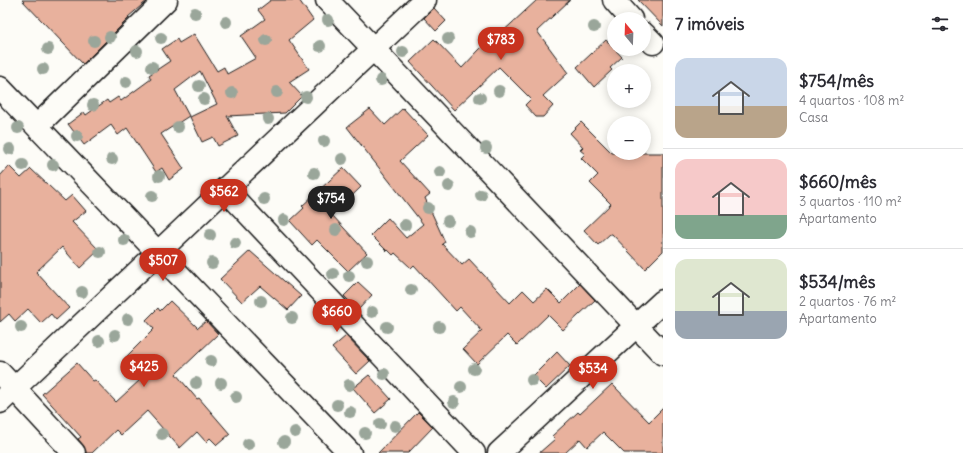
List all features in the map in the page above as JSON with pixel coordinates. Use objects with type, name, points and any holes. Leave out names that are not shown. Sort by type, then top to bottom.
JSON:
[{"type":"street","points":[[37,126],[166,0]]},
{"type":"street","points":[[327,0],[663,354]]},
{"type":"street","points":[[74,453],[5,388],[158,252],[425,0]]},
{"type":"street","points":[[614,0],[625,12]]},
{"type":"street","points":[[0,88],[350,453]]},
{"type":"street","points":[[225,189],[474,453]]},
{"type":"street","points":[[499,453],[663,302]]},
{"type":"building","points":[[22,0],[148,0],[128,17],[129,18],[83,64]]},
{"type":"building","points":[[271,0],[299,0],[313,20],[289,40],[309,69],[289,82],[302,96],[285,113],[227,116],[238,136],[218,146],[213,137],[202,142],[190,117],[217,104],[200,71],[175,90],[189,116],[161,134],[184,169],[169,180],[162,168],[156,172],[127,128],[118,135],[111,125],[84,145],[68,124],[84,112],[86,115],[107,100],[109,103],[118,97],[121,101],[151,79],[149,75],[170,61],[162,49],[177,39],[179,43],[194,34],[217,71],[224,67],[227,74],[256,58],[241,36],[265,19],[258,10]]},
{"type":"building","points":[[537,0],[570,0],[537,31],[568,73],[543,96],[553,106],[543,117],[536,117],[525,105],[531,99],[499,67],[454,110],[410,62],[434,39],[462,68],[496,32],[499,35]]},
{"type":"building","points":[[638,0],[663,0],[663,26],[651,12]]},
{"type":"building","points":[[434,8],[446,21],[436,31],[424,18]]},
{"type":"building","points":[[606,40],[607,56],[622,57],[614,64],[607,64],[607,75],[594,87],[577,67]]},
{"type":"building","points":[[403,108],[428,135],[400,161],[430,194],[425,198],[445,242],[442,244],[462,265],[469,259],[510,303],[523,290],[534,301],[547,289],[561,303],[580,284],[595,300],[563,330],[548,315],[517,345],[507,335],[477,364],[463,349],[482,331],[460,307],[456,311],[414,265],[411,268],[395,253],[393,255],[388,250],[387,251],[371,235],[388,218],[406,238],[423,224],[347,127],[370,109],[385,125]]},
{"type":"building","points":[[581,122],[607,148],[607,160],[651,160],[651,153],[663,153],[663,251],[645,269],[612,234],[610,234],[598,245],[584,230],[611,204],[590,183],[598,175],[581,158],[585,154],[580,150],[583,147],[570,133]]},
{"type":"building","points":[[9,166],[21,178],[31,169],[65,201],[72,195],[86,211],[72,222],[99,250],[80,268],[62,247],[36,272],[69,308],[56,320],[51,314],[41,323],[28,309],[15,321],[9,314],[0,322],[0,176]]},
{"type":"building","points":[[343,168],[361,187],[332,215],[367,253],[348,271],[317,240],[312,245],[290,221],[304,208],[302,206]]},
{"type":"building","points":[[250,251],[301,296],[288,310],[260,286],[242,302],[220,279]]},
{"type":"building","points":[[358,282],[372,295],[358,310],[344,296]]},
{"type":"building","points":[[170,301],[198,328],[206,321],[218,334],[176,374],[230,434],[217,445],[210,438],[206,442],[197,432],[180,448],[147,411],[121,435],[116,430],[92,453],[86,453],[83,445],[78,439],[81,437],[42,394],[77,363],[93,381],[95,380],[116,402],[140,380],[123,360],[154,329],[146,320],[158,308],[160,311]]},
{"type":"building","points":[[346,336],[370,361],[356,374],[332,348]]},
{"type":"building","points":[[557,352],[570,366],[546,389],[533,376]]},
{"type":"building","points":[[369,375],[391,399],[375,413],[353,388]]},
{"type":"building","points":[[612,384],[649,422],[663,408],[663,453],[624,453],[603,432],[587,447],[580,439],[565,453],[539,453],[555,439],[552,436],[578,412],[580,414]]},
{"type":"building","points":[[418,412],[433,427],[408,453],[378,453]]}]
